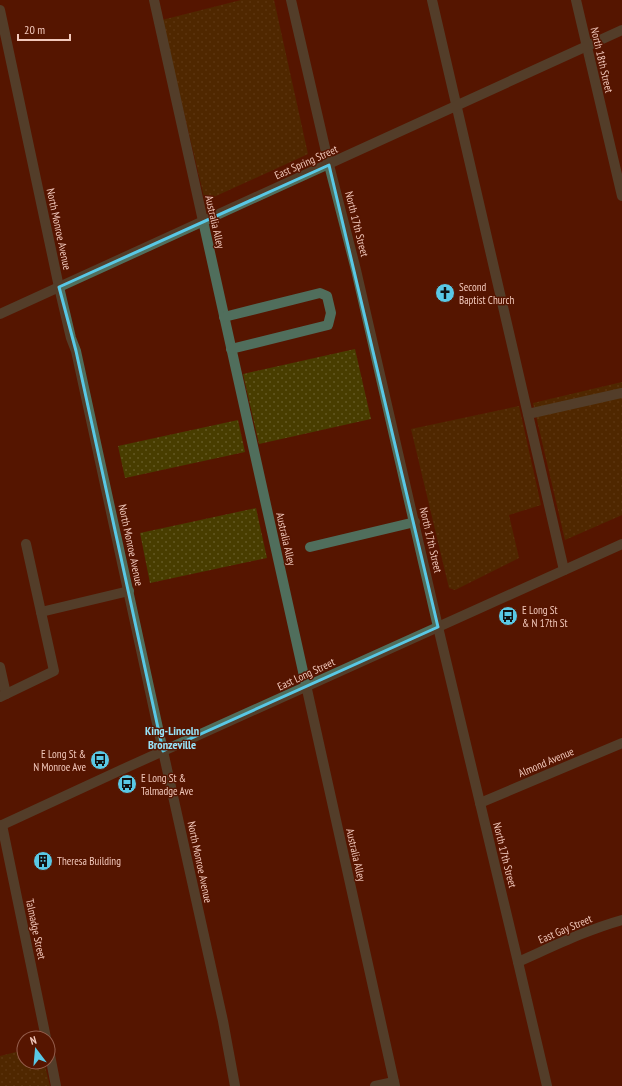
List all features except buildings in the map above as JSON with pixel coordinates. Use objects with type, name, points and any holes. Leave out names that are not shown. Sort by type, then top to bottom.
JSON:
[{"type":"street","name":"Australia Alley","points":[[154,0],[395,1084]]},
{"type":"street","name":"North 17th Street","points":[[291,0],[329,164],[356,270],[546,1086]]},
{"type":"street","points":[[432,0],[564,570]]},
{"type":"street","name":"North 18th Street","points":[[576,0],[622,196]]},
{"type":"street","name":"North Monroe Avenue","points":[[0,10],[59,287],[71,338],[76,351],[223,1021],[234,1086]]},
{"type":"street","name":"East Spring Street","points":[[0,314],[622,30]]},
{"type":"street","points":[[224,317],[320,293],[327,296],[332,313],[328,325],[231,349]]},
{"type":"street","points":[[528,414],[622,393]]},
{"type":"street","points":[[310,547],[415,522]]},
{"type":"street","points":[[0,667],[3,695],[54,671],[26,544]]},
{"type":"street","name":"East Long Street","points":[[1,826],[163,751],[622,544]]},
{"type":"street","points":[[41,612],[129,592]]},
{"type":"street","name":"Almond Avenue","points":[[480,803],[622,743]]},
{"type":"street","name":"Talmadge Street","points":[[1,826],[44,1030]]},
{"type":"street","name":"East Gay Street","points":[[518,962],[584,933],[622,920]]},
{"type":"street","points":[[53,1070],[56,1086]]},
{"type":"street","points":[[375,1086],[395,1084]]},
{"type":"highlighted area","points":[[329,165],[438,627],[163,751],[76,351],[59,287]]},
{"type":"shaded area","points":[[241,0],[274,0],[308,154],[205,201],[162,20]]},
{"type":"shaded area","points":[[355,349],[371,419],[259,444],[243,374]]},
{"type":"shaded area","points":[[622,382],[622,515],[565,540],[533,403]]},
{"type":"shaded area","points":[[519,406],[541,505],[509,515],[519,558],[455,590],[449,588],[411,429]]},
{"type":"shaded area","points":[[238,420],[245,452],[125,478],[118,446]]},
{"type":"shaded area","points":[[256,508],[267,558],[150,583],[140,533]]},
{"type":"shaded area","points":[[16,1052],[16,1070],[46,1070],[50,1086],[0,1086],[0,1056]]},
{"type":"place","name":"Second Baptist Church","points":[[445,293]]},
{"type":"place","name":"E Long St & N 17th St","points":[[508,616]]},
{"type":"place","name":"E Long St & N Monroe Ave","points":[[100,760]]},
{"type":"place","name":"E Long St & Talmadge Ave","points":[[127,784]]},
{"type":"place","name":"Theresa Building","points":[[43,861]]},
{"type":"district","name":"King-Lincoln Bronzeville","points":[[172,738]]}]
